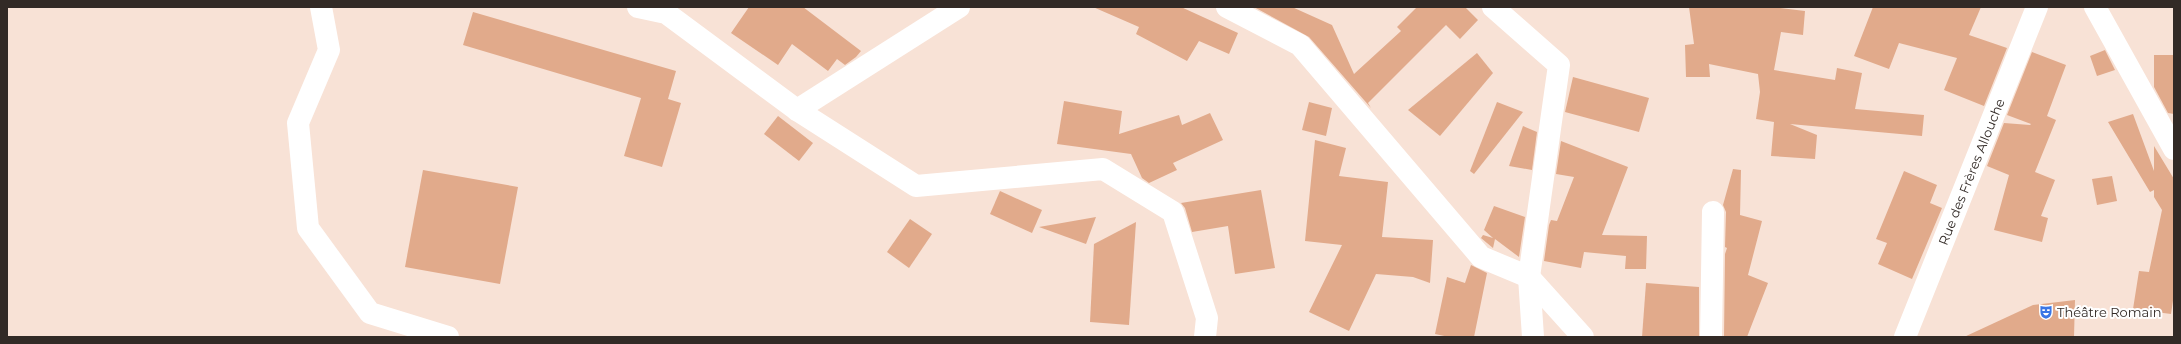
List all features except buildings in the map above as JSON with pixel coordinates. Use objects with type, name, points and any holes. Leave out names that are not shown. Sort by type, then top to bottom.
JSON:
[{"type":"street","points":[[321,7],[329,50],[298,123],[308,228],[370,313],[448,337]]},
{"type":"street","points":[[638,7],[666,13],[797,110],[916,186],[1103,169],[1173,212],[1207,318],[1205,337]]},
{"type":"street","points":[[797,110],[959,7]]},
{"type":"street","points":[[1227,7],[1300,46],[1481,257],[1529,277],[1584,337]]},
{"type":"street","points":[[1493,7],[1559,65],[1529,277],[1533,337]]},
{"type":"street","name":"Rue des Frères Allouche","points":[[1905,337],[2038,7]]},
{"type":"street","points":[[2095,7],[2174,149]]},
{"type":"street","points":[[1711,337],[1713,212]]},
{"type":"place","name":"Théâtre Romain","points":[[2046,312]]}]
